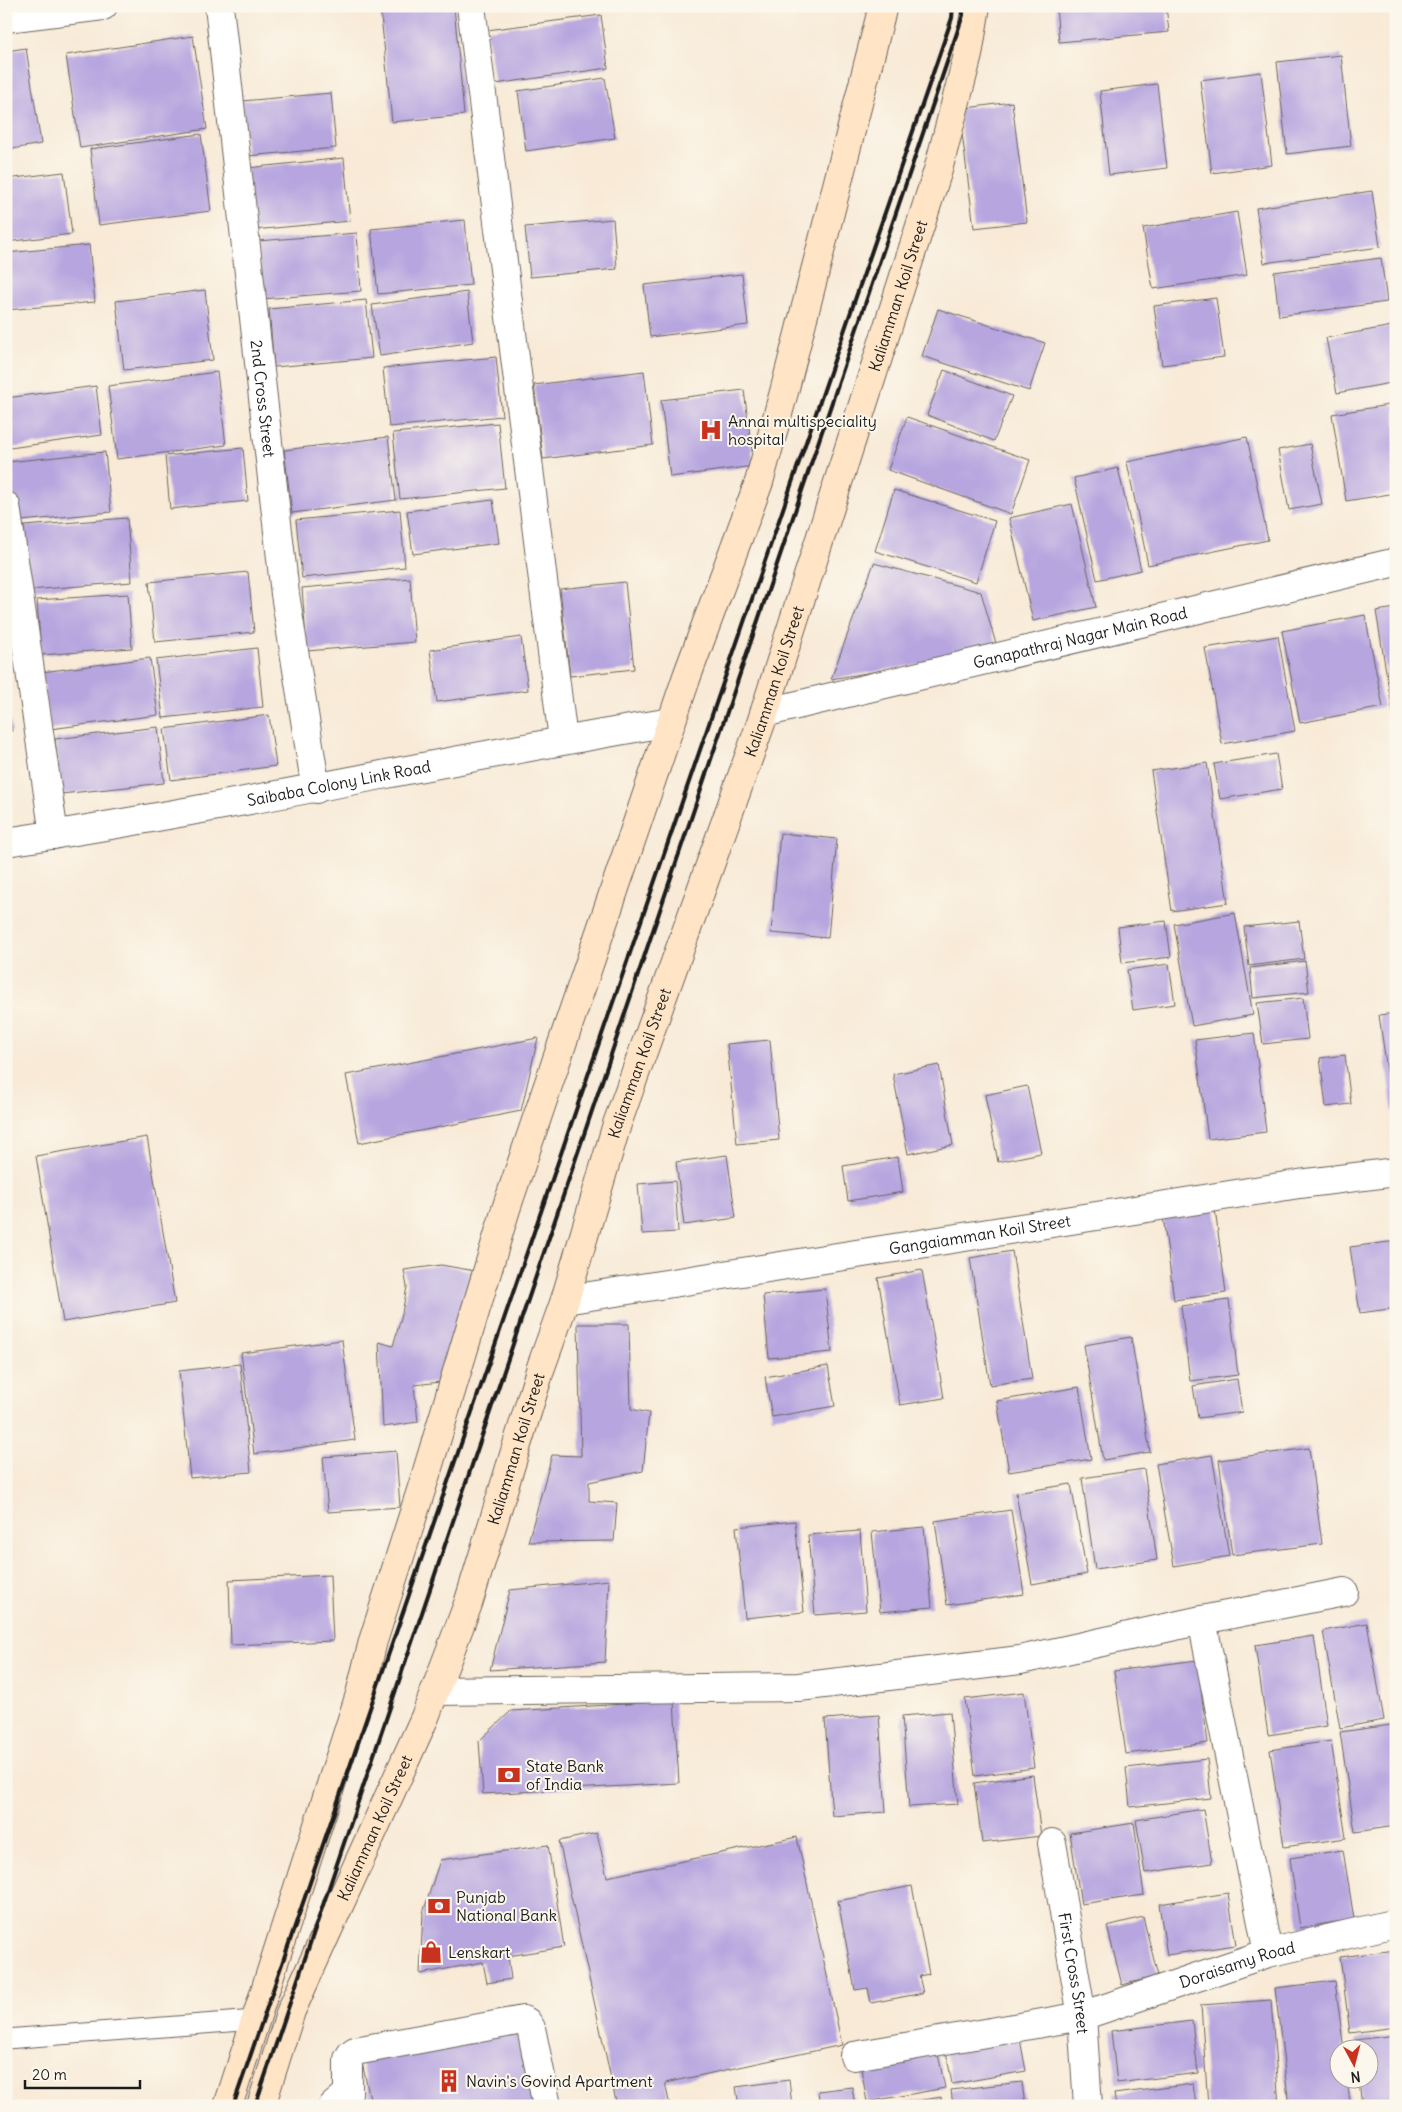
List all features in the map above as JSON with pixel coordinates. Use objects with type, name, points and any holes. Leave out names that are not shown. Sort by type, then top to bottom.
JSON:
[{"type":"main road","points":[[228,2106],[360,1694],[373,1642],[506,1209],[671,722],[759,482],[787,382],[883,6]]},
{"type":"main road","name":"Kaliamman Koil Street","points":[[261,2106],[291,2011],[425,1717],[468,1604],[541,1367],[565,1300],[617,1124],[764,713],[938,170],[968,56],[976,6]]},
{"type":"street","points":[[6,18],[103,6]]},
{"type":"street","name":"2nd Cross Street","points":[[219,6],[285,594],[316,789]]},
{"type":"street","points":[[471,6],[563,740]]},
{"type":"street","points":[[6,506],[54,835]]},
{"type":"street","name":"Ganapathraj Nagar Main Road","points":[[764,713],[1396,562]]},
{"type":"street","name":"Saibaba Colony Link Road","points":[[6,842],[316,789],[563,740],[671,722]]},
{"type":"street","name":"Gangaiamman Koil Street","points":[[565,1300],[1299,1184],[1396,1172]]},
{"type":"street","points":[[434,1691],[799,1687],[1020,1660],[1202,1620],[1344,1592]]},
{"type":"street","points":[[1202,1620],[1268,1953]]},
{"type":"street","name":"First Cross Street","points":[[1052,1842],[1082,2016],[1088,2106]]},
{"type":"street","name":"Doraisamy Road","points":[[854,2056],[1082,2016],[1268,1953],[1396,1923]]},
{"type":"street","points":[[333,2106],[348,2093],[348,2059],[355,2051],[523,2020],[531,2028],[547,2106]]},
{"type":"lane","points":[[6,2039],[255,2020]]},
{"type":"building","points":[[380,6],[454,6],[464,115],[392,122]]},
{"type":"building","points":[[1056,6],[1166,6],[1169,32],[1059,42]]},
{"type":"building","points":[[601,15],[608,68],[495,84],[487,30]]},
{"type":"building","points":[[193,36],[207,129],[80,148],[66,55]]},
{"type":"building","points":[[26,48],[41,144],[6,150],[6,51]]},
{"type":"building","points":[[1341,55],[1351,146],[1287,154],[1277,62]]},
{"type":"building","points":[[1261,72],[1272,165],[1212,173],[1200,80]]},
{"type":"building","points":[[605,78],[615,138],[526,151],[518,91]]},
{"type":"building","points":[[1157,84],[1167,168],[1109,175],[1100,91]]},
{"type":"building","points":[[331,93],[336,148],[247,156],[242,101]]},
{"type":"building","points":[[1012,102],[1027,222],[974,228],[959,109]]},
{"type":"building","points":[[201,134],[211,211],[99,225],[90,149]]},
{"type":"building","points":[[344,158],[350,221],[253,230],[247,168]]},
{"type":"building","points":[[64,172],[72,234],[6,242],[6,179]]},
{"type":"building","points":[[1372,191],[1380,247],[1264,263],[1256,208]]},
{"type":"building","points":[[1237,212],[1247,275],[1153,289],[1143,228]]},
{"type":"building","points":[[613,219],[617,269],[530,277],[525,227]]},
{"type":"building","points":[[465,220],[471,285],[378,294],[371,229]]},
{"type":"building","points":[[357,233],[361,291],[262,299],[258,241]]},
{"type":"building","points":[[89,245],[95,302],[6,310],[6,253]]},
{"type":"building","points":[[1381,258],[1387,302],[1279,316],[1274,272]]},
{"type":"building","points":[[742,274],[748,325],[650,337],[644,285]]},
{"type":"building","points":[[205,290],[213,360],[124,370],[116,301]]},
{"type":"building","points":[[467,292],[473,342],[380,356],[372,305]]},
{"type":"building","points":[[1216,298],[1224,357],[1162,365],[1154,306]]},
{"type":"building","points":[[366,300],[372,358],[274,367],[269,309]]},
{"type":"building","points":[[938,309],[1045,343],[1029,391],[922,356]]},
{"type":"building","points":[[1392,326],[1396,346],[1396,382],[1337,393],[1326,338]]},
{"type":"building","points":[[496,357],[502,416],[389,427],[383,368]]},
{"type":"building","points":[[944,370],[1012,396],[994,441],[927,415]]},
{"type":"building","points":[[644,371],[653,445],[543,459],[534,385]]},
{"type":"building","points":[[217,372],[226,445],[117,459],[108,386]]},
{"type":"building","points":[[96,386],[102,435],[10,448],[6,420],[6,398]]},
{"type":"building","points":[[744,390],[754,466],[670,477],[661,400]]},
{"type":"building","points":[[1395,404],[1396,493],[1346,501],[1332,414]]},
{"type":"building","points":[[907,417],[1030,460],[1011,514],[888,470]]},
{"type":"building","points":[[498,423],[505,488],[400,499],[393,433]]},
{"type":"building","points":[[388,437],[396,500],[292,513],[284,450]]},
{"type":"building","points":[[1247,437],[1268,540],[1148,565],[1127,462]]},
{"type":"building","points":[[1310,444],[1322,504],[1289,510],[1278,450]]},
{"type":"building","points":[[243,448],[248,501],[170,509],[165,456]]},
{"type":"building","points":[[105,452],[111,512],[12,522],[7,462]]},
{"type":"building","points":[[1118,468],[1141,570],[1097,580],[1074,478]]},
{"type":"building","points":[[894,490],[995,521],[976,582],[875,551]]},
{"type":"building","points":[[493,500],[499,543],[413,554],[407,511]]},
{"type":"building","points":[[1072,504],[1096,607],[1033,621],[1009,518]]},
{"type":"building","points":[[400,510],[405,567],[302,578],[296,520]]},
{"type":"building","points":[[127,518],[132,582],[29,590],[24,526]]},
{"type":"building","points":[[874,563],[981,592],[998,651],[831,679]]},
{"type":"building","points":[[248,572],[254,632],[155,642],[149,582]]},
{"type":"building","points":[[410,578],[415,642],[307,651],[302,588]]},
{"type":"building","points":[[625,582],[634,669],[570,676],[560,589]]},
{"type":"building","points":[[128,594],[132,648],[41,655],[37,600]]},
{"type":"building","points":[[1396,608],[1396,725],[1395,725],[1376,611]]},
{"type":"building","points":[[1365,615],[1383,707],[1300,723],[1282,631]]},
{"type":"building","points":[[1278,636],[1295,731],[1222,744],[1205,648]]},
{"type":"building","points":[[521,637],[528,690],[437,702],[430,650]]},
{"type":"building","points":[[257,648],[263,707],[163,718],[156,660]]},
{"type":"building","points":[[150,658],[158,715],[50,729],[42,672]]},
{"type":"building","points":[[6,699],[12,731],[6,732]]},
{"type":"building","points":[[269,715],[276,766],[171,780],[164,729]]},
{"type":"building","points":[[158,727],[164,783],[61,794],[55,739]]},
{"type":"building","points":[[1276,754],[1282,789],[1220,799],[1214,764]]},
{"type":"building","points":[[1207,763],[1228,903],[1172,911],[1151,771]]},
{"type":"building","points":[[780,833],[837,839],[828,938],[771,933]]},
{"type":"building","points":[[1235,913],[1253,1015],[1192,1026],[1174,924]]},
{"type":"building","points":[[1166,921],[1171,957],[1122,963],[1118,927]]},
{"type":"building","points":[[1299,921],[1304,959],[1249,966],[1244,927]]},
{"type":"building","points":[[1305,961],[1309,992],[1253,998],[1250,968]]},
{"type":"building","points":[[1169,964],[1175,1004],[1133,1010],[1127,970]]},
{"type":"building","points":[[1303,998],[1308,1039],[1263,1044],[1257,1003]]},
{"type":"building","points":[[1396,1013],[1396,1112],[1393,1112],[1379,1015]]},
{"type":"building","points":[[1254,1033],[1266,1132],[1208,1139],[1195,1040]]},
{"type":"building","points":[[538,1038],[521,1111],[359,1143],[346,1075]]},
{"type":"building","points":[[770,1040],[779,1140],[737,1144],[727,1044]]},
{"type":"building","points":[[1345,1055],[1351,1104],[1326,1107],[1320,1058]]},
{"type":"building","points":[[939,1065],[953,1145],[908,1154],[893,1074]]},
{"type":"building","points":[[1027,1086],[1041,1153],[998,1162],[985,1095]]},
{"type":"building","points":[[147,1137],[175,1303],[63,1322],[36,1156]]},
{"type":"building","points":[[727,1155],[736,1218],[684,1225],[676,1162]]},
{"type":"building","points":[[898,1157],[903,1192],[848,1201],[843,1166]]},
{"type":"building","points":[[675,1181],[678,1232],[642,1234],[638,1184]]},
{"type":"building","points":[[1215,1209],[1226,1293],[1174,1300],[1163,1216]]},
{"type":"building","points":[[1396,1241],[1396,1308],[1360,1313],[1350,1247]]},
{"type":"building","points":[[1012,1251],[1032,1379],[990,1385],[970,1258]]},
{"type":"building","points":[[441,1265],[475,1271],[449,1381],[414,1385],[418,1422],[383,1427],[379,1342],[393,1346],[407,1287],[404,1270]]},
{"type":"building","points":[[922,1270],[944,1398],[900,1405],[878,1278]]},
{"type":"building","points":[[825,1289],[832,1352],[769,1358],[763,1295]]},
{"type":"building","points":[[1229,1300],[1238,1375],[1190,1381],[1181,1306]]},
{"type":"building","points":[[578,1324],[629,1324],[631,1409],[649,1413],[643,1471],[589,1482],[589,1501],[617,1503],[614,1541],[528,1542],[552,1455],[581,1456]]},
{"type":"building","points":[[1131,1337],[1150,1452],[1103,1460],[1084,1345]]},
{"type":"building","points":[[342,1340],[355,1440],[254,1454],[241,1353]]},
{"type":"building","points":[[240,1364],[251,1472],[190,1478],[179,1371]]},
{"type":"building","points":[[828,1366],[835,1406],[772,1417],[765,1377]]},
{"type":"building","points":[[1237,1379],[1242,1412],[1198,1418],[1193,1386]]},
{"type":"building","points":[[1079,1387],[1091,1459],[1009,1472],[997,1401]]},
{"type":"building","points":[[1309,1448],[1322,1544],[1232,1555],[1219,1460]]},
{"type":"building","points":[[396,1451],[400,1507],[328,1512],[323,1457]]},
{"type":"building","points":[[1212,1455],[1229,1556],[1174,1566],[1156,1464]]},
{"type":"building","points":[[1144,1469],[1157,1560],[1095,1569],[1082,1478]]},
{"type":"building","points":[[1071,1484],[1087,1574],[1032,1584],[1016,1493]]},
{"type":"building","points":[[1011,1510],[1024,1594],[947,1605],[935,1521]]},
{"type":"building","points":[[795,1521],[804,1612],[745,1618],[736,1527]]},
{"type":"building","points":[[924,1527],[932,1607],[880,1612],[872,1532]]},
{"type":"building","points":[[860,1531],[866,1611],[815,1615],[808,1535]]},
{"type":"building","points":[[330,1575],[333,1641],[231,1645],[229,1580]]},
{"type":"building","points":[[609,1580],[605,1662],[490,1670],[510,1590]]},
{"type":"building","points":[[1367,1623],[1384,1720],[1340,1728],[1323,1631]]},
{"type":"building","points":[[1314,1636],[1327,1726],[1268,1735],[1255,1645]]},
{"type":"building","points":[[1197,1660],[1208,1743],[1126,1754],[1114,1671]]},
{"type":"building","points":[[1024,1692],[1034,1768],[975,1776],[965,1699]]},
{"type":"building","points":[[674,1701],[679,1783],[483,1794],[479,1741],[511,1711]]},
{"type":"building","points":[[950,1712],[958,1804],[909,1807],[902,1716]]},
{"type":"building","points":[[879,1715],[886,1812],[832,1816],[825,1719]]},
{"type":"building","points":[[1391,1725],[1396,1759],[1396,1826],[1355,1832],[1340,1732]]},
{"type":"building","points":[[1331,1741],[1346,1838],[1284,1847],[1270,1750]]},
{"type":"building","points":[[1207,1759],[1211,1798],[1130,1807],[1126,1768]]},
{"type":"building","points":[[1033,1775],[1041,1836],[982,1843],[974,1783]]},
{"type":"building","points":[[1203,1809],[1212,1863],[1145,1873],[1136,1820]]},
{"type":"building","points":[[1134,1823],[1144,1895],[1081,1904],[1070,1833]]},
{"type":"building","points":[[597,1833],[607,1877],[797,1837],[842,2045],[665,2083],[670,2106],[617,2106],[559,1841]]},
{"type":"building","points":[[548,1845],[564,1947],[508,1956],[511,1979],[487,1983],[483,1962],[420,1974],[423,1913],[440,1860]]},
{"type":"building","points":[[1343,1850],[1354,1919],[1300,1928],[1290,1858]]},
{"type":"building","points":[[912,1886],[929,1974],[919,1976],[923,1993],[871,2003],[868,1988],[855,1990],[838,1901]]},
{"type":"building","points":[[1228,1893],[1236,1945],[1167,1955],[1159,1904]]},
{"type":"building","points":[[1143,1917],[1158,1976],[1122,1985],[1107,1926]]},
{"type":"building","points":[[1396,1950],[1396,2027],[1350,2033],[1340,1957]]},
{"type":"building","points":[[1335,1981],[1343,2040],[1330,2040],[1330,2090],[1348,2090],[1350,2102],[1315,2106],[1289,2106],[1275,1988]]},
{"type":"building","points":[[1271,2000],[1279,2106],[1208,2106],[1201,2005]]},
{"type":"building","points":[[1192,2021],[1198,2073],[1117,2083],[1111,2031]]},
{"type":"building","name":"Navin's Govind Apartment","points":[[521,2026],[537,2106],[363,2106],[371,2103],[361,2058]]},
{"type":"building","points":[[1396,2035],[1396,2106],[1362,2106],[1360,2090],[1380,2090],[1380,2040],[1355,2040]]},
{"type":"building","points":[[1020,2039],[1026,2071],[952,2084],[946,2051]]},
{"type":"building","points":[[938,2054],[945,2088],[867,2102],[861,2068]]},
{"type":"building","points":[[789,2080],[792,2106],[739,2106],[736,2087]]},
{"type":"building","points":[[1022,2082],[1025,2106],[953,2106],[951,2090]]},
{"type":"building","points":[[1193,2084],[1196,2106],[1116,2106],[1114,2094]]},
{"type":"building","points":[[852,2087],[855,2106],[820,2106],[818,2091]]},
{"type":"building","points":[[941,2097],[942,2106],[893,2105]]},
{"type":"railway","points":[[233,2106],[952,18],[953,6]]},
{"type":"railway","points":[[255,2106],[963,15],[963,6]]},
{"type":"place","name":"Annai multispeciality hospital","points":[[711,430]]},
{"type":"place","name":"State Bank of India","points":[[509,1775]]},
{"type":"place","name":"Punjab National Bank","points":[[439,1906]]},
{"type":"place","name":"Lenskart","points":[[431,1952]]},
{"type":"place","name":"Navin's Govind Apartment","points":[[449,2081]]}]
